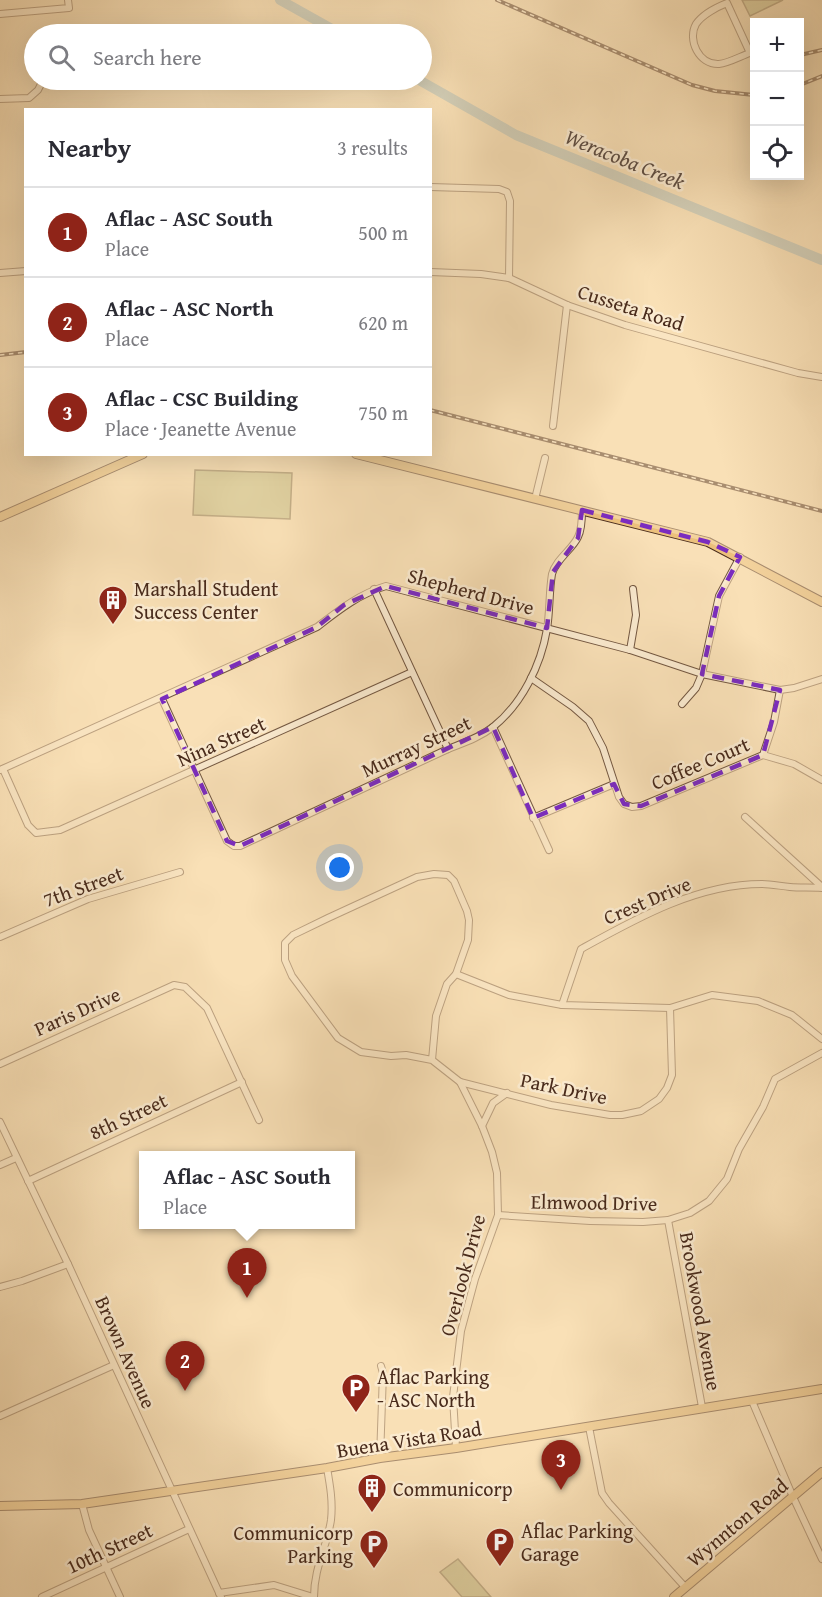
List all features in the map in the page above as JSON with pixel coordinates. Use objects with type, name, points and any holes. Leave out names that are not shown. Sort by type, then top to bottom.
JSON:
[{"type":"main road","points":[[0,517],[138,456]]},
{"type":"main road","points":[[364,456],[708,542],[822,602]]},
{"type":"main road","name":"Buena Vista Road","points":[[0,1506],[82,1504],[456,1448],[822,1389]]},
{"type":"main road","name":"Wynnton Road","points":[[674,1597],[822,1472]]},
{"type":"street","points":[[0,14],[69,8],[68,0]]},
{"type":"street","points":[[726,1],[750,53],[719,64],[706,61],[694,49],[692,36],[697,23],[726,1]]},
{"type":"street","points":[[0,99],[29,98],[38,90]]},
{"type":"street","points":[[432,186],[499,189],[507,192],[510,201],[509,278]]},
{"type":"street","points":[[0,273],[24,271]]},
{"type":"street","name":"Cusseta Road","points":[[432,272],[481,274],[509,278],[567,304],[625,325],[798,373],[822,377]]},
{"type":"street","points":[[554,426],[567,304]]},
{"type":"street","points":[[535,499],[545,458]]},
{"type":"street","name":"Murray Street","points":[[162,699],[227,841],[234,846],[240,846],[448,749],[473,740],[493,727],[510,710],[531,678],[542,653],[553,572],[578,538],[582,510]]},
{"type":"street","points":[[682,704],[696,688],[702,674],[719,596],[740,557]]},
{"type":"street","name":"Shepherd Drive","points":[[1,770],[317,627],[344,605],[386,585],[630,650],[702,674],[780,690],[822,679]]},
{"type":"street","points":[[374,589],[448,749]]},
{"type":"street","points":[[630,650],[636,615],[633,589]]},
{"type":"street","name":"Nina Street","points":[[1,770],[28,825],[36,833],[60,830],[412,672]]},
{"type":"street","points":[[531,678],[589,721],[603,748],[614,784],[533,818]]},
{"type":"street","name":"Coffee Court","points":[[614,784],[622,800],[632,807],[641,806],[763,755],[774,722],[780,690]]},
{"type":"street","points":[[493,727],[549,850]]},
{"type":"street","points":[[763,755],[794,764],[821,778]]},
{"type":"street","points":[[745,817],[822,887]]},
{"type":"street","name":"7th Street","points":[[0,937],[88,898],[180,872]]},
{"type":"street","name":"Park Drive","points":[[456,974],[468,940],[469,920],[454,881],[448,875],[417,877],[303,930],[293,935],[285,943],[285,960],[292,976],[338,1038],[361,1052],[391,1056],[406,1055],[432,1060],[460,1082],[551,1105],[610,1115],[641,1111],[658,1099],[667,1088],[672,1075],[670,1008]]},
{"type":"street","name":"Crest Drive","points":[[562,1005],[581,949],[628,923],[675,902],[726,887],[763,884],[822,887]]},
{"type":"street","points":[[432,1060],[435,1016],[447,984],[456,974],[509,995],[562,1005],[670,1008],[712,995],[758,1001],[792,1015],[822,1039]]},
{"type":"street","name":"Paris Drive","points":[[0,1064],[174,986],[185,987],[207,1008],[242,1082]]},
{"type":"street","name":"Elmwood Drive","points":[[498,1215],[643,1222],[668,1220],[690,1213],[709,1201],[726,1179],[775,1079],[822,1053]]},
{"type":"street","points":[[242,1082],[259,1120]]},
{"type":"street","name":"8th Street","points":[[28,1181],[242,1082]]},
{"type":"street","name":"Overlook Drive","points":[[456,1448],[453,1397],[461,1331],[475,1279],[498,1215],[497,1173],[482,1126],[460,1082]]},
{"type":"street","name":"Park Drive","points":[[482,1126],[493,1103],[507,1093]]},
{"type":"street","name":"Brown Avenue","points":[[0,1122],[220,1595]]},
{"type":"street","points":[[0,1165],[16,1158]]},
{"type":"street","name":"Brookwood Avenue","points":[[668,1220],[702,1407]]},
{"type":"street","points":[[0,1287],[68,1264]]},
{"type":"street","points":[[0,1416],[114,1365]]},
{"type":"street","points":[[380,1458],[383,1373],[381,1366]]},
{"type":"street","points":[[752,1401],[822,1559]]},
{"type":"street","points":[[589,1427],[602,1493],[685,1587]]},
{"type":"street","points":[[220,1595],[274,1585],[314,1597],[315,1575],[326,1544],[331,1519],[332,1498],[327,1468]]},
{"type":"street","points":[[82,1504],[85,1520],[120,1597]]},
{"type":"street","name":"10th Street","points":[[42,1597],[189,1529]]},
{"type":"highlighted area","points":[[582,510],[708,542],[740,557],[719,596],[702,674],[780,690],[763,755],[641,806],[624,804],[614,784],[533,818],[493,727],[240,846],[227,841],[162,699],[317,627],[344,605],[386,586],[547,628],[553,572],[578,538]]},
{"type":"shaded area","points":[[742,0],[783,0],[750,16]]},
{"type":"shaded area","points":[[195,470],[292,473],[290,519],[193,515]]},
{"type":"shaded area","points":[[458,1559],[491,1597],[462,1597],[440,1572]]},
{"type":"waterway","name":"Weracoba Creek","points":[[280,0],[323,24]]},
{"type":"waterway","name":"Weracoba Creek","points":[[432,87],[516,135],[822,260]]},
{"type":"railway","points":[[497,0],[692,85],[715,91],[750,95]]},
{"type":"railway","points":[[804,54],[822,50]]},
{"type":"railway","points":[[804,83],[822,76]]},
{"type":"railway","points":[[0,355],[24,352]]},
{"type":"railway","points":[[432,411],[822,511]]},
{"type":"place","name":"Marshall Student Success Center","points":[[113,626]]},
{"type":"place","name":"Aflac - ASC South","points":[[247,1298]]},
{"type":"place","name":"Aflac - ASC North","points":[[185,1391]]},
{"type":"place","name":"Aflac Parking - ASC North","points":[[356,1414]]},
{"type":"place","name":"Aflac - CSC Building","points":[[561,1490]]},
{"type":"place","name":"Communicorp","points":[[372,1514]]},
{"type":"place","name":"Aflac Parking Garage","points":[[500,1568]]},
{"type":"place","name":"Communicorp Parking","points":[[374,1570]]}]
